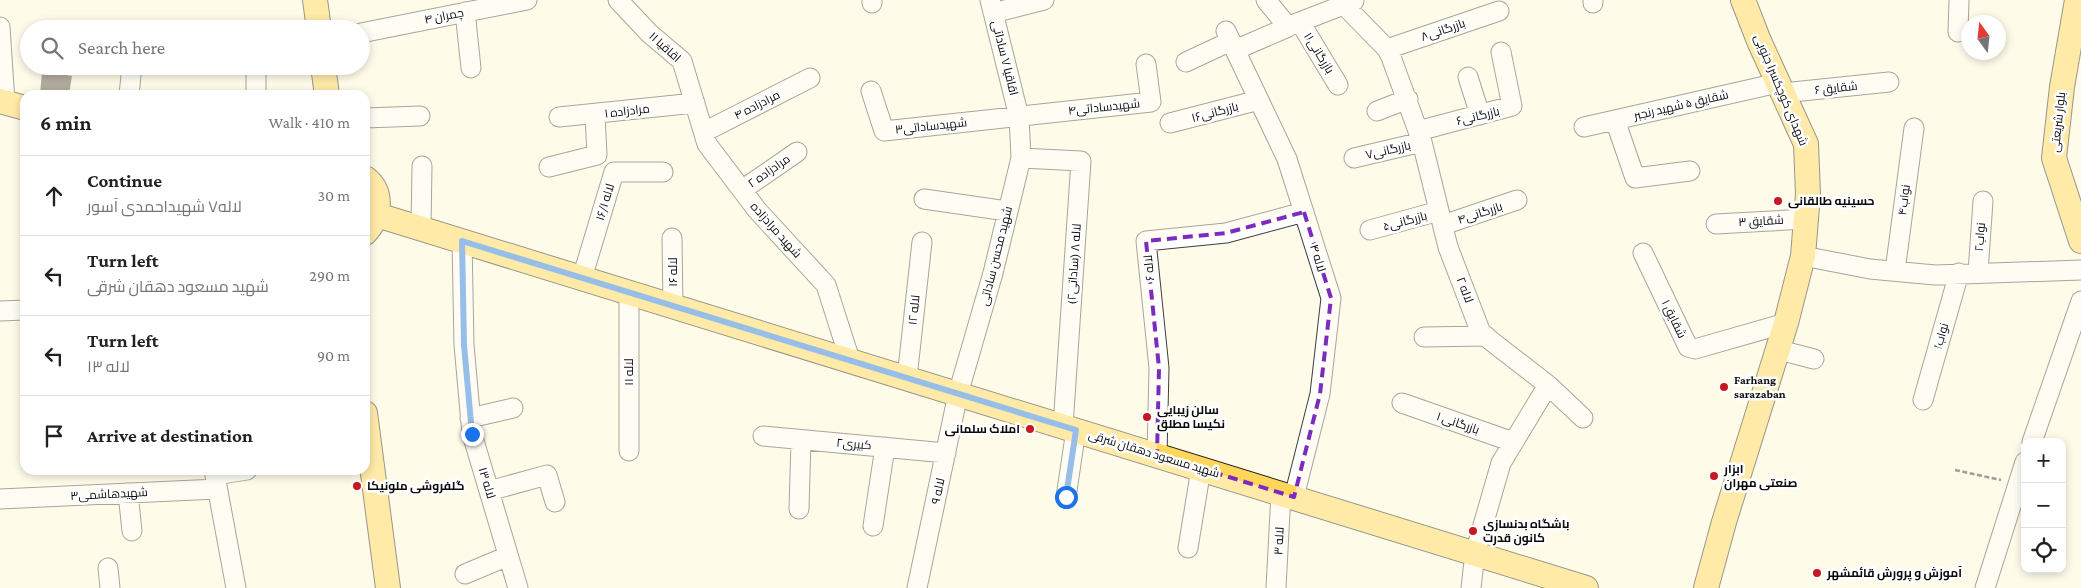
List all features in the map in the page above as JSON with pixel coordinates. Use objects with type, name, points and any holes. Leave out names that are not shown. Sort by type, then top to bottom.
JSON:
[{"type":"main road","points":[[315,0],[318,20]]},
{"type":"main road","name":"شهدای کوچکسرا جنوبی","points":[[1706,588],[1724,522],[1786,323],[1803,256],[1808,194],[1806,144],[1759,41],[1744,0]]},
{"type":"main road","name":"بلوار شریعتی","points":[[2077,0],[2062,87],[2054,158],[2081,241]]},
{"type":"main road","points":[[325,75],[326,90]]},
{"type":"main road","points":[[370,184],[376,191],[379,203],[371,224]]},
{"type":"main road","name":"شهید مسعود دهقان شرقی","points":[[371,224],[421,228],[1586,588]]},
{"type":"main road","points":[[370,465],[388,588]]},
{"type":"street","name":"چمران ۴","points":[[370,31],[527,0]]},
{"type":"street","name":"اقاقیا ۱۱","points":[[618,0],[649,33],[682,61],[695,102]]},
{"type":"street","points":[[991,6],[1044,0]]},
{"type":"street","name":"بازرگانی۱۱","points":[[1266,0],[1294,24],[1338,85]]},
{"type":"street","points":[[1958,32],[1959,0]]},
{"type":"street","points":[[1186,62],[1231,41],[1294,24],[1350,3]]},
{"type":"street","name":"لاله ۲","points":[[1350,3],[1387,49],[1408,99],[1420,137],[1448,247],[1481,333],[1548,385],[1583,418]]},
{"type":"street","name":"اقاقیا ۷ ساداتی","points":[[991,6],[1019,117]]},
{"type":"street","name":"بازرگانی۸","points":[[1387,49],[1499,11]]},
{"type":"street","points":[[465,12],[471,68]]},
{"type":"street","points":[[0,27],[10,104]]},
{"type":"street","name":"لاله ۴","points":[[1231,41],[1287,159],[1330,298],[1320,394],[1288,495]]},
{"type":"street","name":"بازرگانی۶","points":[[1420,137],[1480,115],[1512,106],[1501,52]]},
{"type":"street","name":"شهیدساداتی۴","points":[[1019,117],[1150,102],[1146,64]]},
{"type":"street","points":[[130,90],[131,75]]},
{"type":"street","points":[[256,75],[256,90]]},
{"type":"street","points":[[1468,77],[1480,115]]},
{"type":"street","name":"مرادزاده ۴","points":[[704,132],[810,78]]},
{"type":"street","name":"شقایق ۶","points":[[1781,88],[1889,82]]},
{"type":"street","name":"شقایق ۵ شهید رنجبر","points":[[1584,127],[1781,88]]},
{"type":"street","name":"شهیدساداتی۳","points":[[871,91],[884,131],[1019,117]]},
{"type":"street","points":[[1377,111],[1408,99]]},
{"type":"street","name":"بازرگانی۱۶","points":[[1170,123],[1259,100]]},
{"type":"street","name":"مرادزاده ۱","points":[[559,118],[695,102]]},
{"type":"street","name":"شهید مرادزاده","points":[[695,102],[708,144],[757,210],[826,285],[850,360]]},
{"type":"street","points":[[549,167],[597,155],[595,115]]},
{"type":"street","points":[[370,118],[420,116]]},
{"type":"street","name":"شهید محسن ساداتی","points":[[958,394],[993,273],[1021,158],[1019,117]]},
{"type":"street","points":[[1615,120],[1634,178],[1690,171]]},
{"type":"street","name":"نواب۴","points":[[1895,272],[1914,128]]},
{"type":"street","name":"بازرگانی۷","points":[[1354,158],[1420,137]]},
{"type":"street","name":"مرادزاده ۲","points":[[742,190],[797,152]]},
{"type":"street","name":"لاله ۸ (ساداتی۲)","points":[[1021,158],[1081,162],[1070,428]]},
{"type":"street","points":[[421,228],[422,166]]},
{"type":"street","name":"لاله ۱۶/۱","points":[[582,278],[614,172],[663,172]]},
{"type":"street","points":[[924,199],[1007,211]]},
{"type":"street","name":"بازرگانی۴","points":[[1441,218],[1517,200]]},
{"type":"street","name":"نواب۲","points":[[1969,273],[1983,201]]},
{"type":"street","name":"لاله ۶","points":[[1157,455],[1159,368],[1146,241],[1226,233],[1304,212]]},
{"type":"street","name":"بازرگانی۵","points":[[1370,230],[1441,218]]},
{"type":"street","name":"شقایق ۳","points":[[1716,224],[1806,219]]},
{"type":"street","name":"لاله ۱۶","points":[[672,238],[673,306]]},
{"type":"street","name":"لاله ۱۳","points":[[462,241],[464,345],[472,434],[518,588]]},
{"type":"street","name":"لاله ۱۲","points":[[907,378],[922,242]]},
{"type":"street","name":"شقایق ۱","points":[[1643,253],[1688,347],[1695,349],[1786,323]]},
{"type":"street","points":[[1803,256],[1895,272],[1935,275],[2081,270]]},
{"type":"street","name":"نواب۱","points":[[1923,400],[1969,273]]},
{"type":"street","name":"لاله ۱۱","points":[[629,292],[629,451]]},
{"type":"street","points":[[2033,438],[2081,302]]},
{"type":"street","points":[[0,311],[20,310]]},
{"type":"street","points":[[1424,337],[1486,336]]},
{"type":"street","points":[[1779,350],[1814,359]]},
{"type":"street","points":[[1471,588],[1475,553],[1501,463],[1548,385]]},
{"type":"street","name":"لاله ۹","points":[[917,588],[958,394]]},
{"type":"street","name":"بازرگانی ۱","points":[[1402,403],[1513,442]]},
{"type":"street","points":[[470,418],[513,408]]},
{"type":"street","points":[[1066,497],[1070,428]]},
{"type":"street","name":"کبیری۲","points":[[763,436],[946,453]]},
{"type":"street","points":[[799,509],[801,440]]},
{"type":"street","points":[[873,526],[885,447]]},
{"type":"street","points":[[1188,548],[1201,468]]},
{"type":"street","points":[[1985,588],[2021,473]]},
{"type":"street","points":[[489,491],[547,475],[555,502]]},
{"type":"street","points":[[215,478],[236,588]]},
{"type":"street","name":"شهیدهاشمی۳","points":[[0,499],[128,493],[215,478]]},
{"type":"street","points":[[128,493],[132,531]]},
{"type":"street","name":"لاله ۳","points":[[1276,588],[1288,495]]},
{"type":"street","points":[[465,574],[508,556]]},
{"type":"street","points":[[108,568],[110,588]]},
{"type":"path","points":[[1955,470],[2017,484]]},
{"type":"highlighted area","points":[[1304,212],[1331,298],[1320,394],[1294,497],[1157,455],[1159,368],[1146,241],[1226,233]]},
{"type":"building","points":[[42,75],[72,76],[70,90],[40,90]]},
{"type":"place","name":"حسینیه طالقانی","points":[[1778,201]]},
{"type":"place","name":"Farhang sarazaban","points":[[1724,387]]},
{"type":"place","name":"سالن زیبایی نکیسا مطلق","points":[[1147,417]]},
{"type":"place","name":"املاک سلمانی","points":[[1030,429]]},
{"type":"place","name":"ابزار صنعتی مهران","points":[[1714,476]]},
{"type":"place","name":"گلفروشی ملونیکا","points":[[357,486]]},
{"type":"place","name":"باشگاه بدنسازی کانون قدرت","points":[[1473,531]]},
{"type":"place","name":"آموزش و پرورش قائمشهر","points":[[1817,573]]},
{"type":"route","points":[[472,434],[464,345],[462,241],[1076,430],[1066,497]]}]
